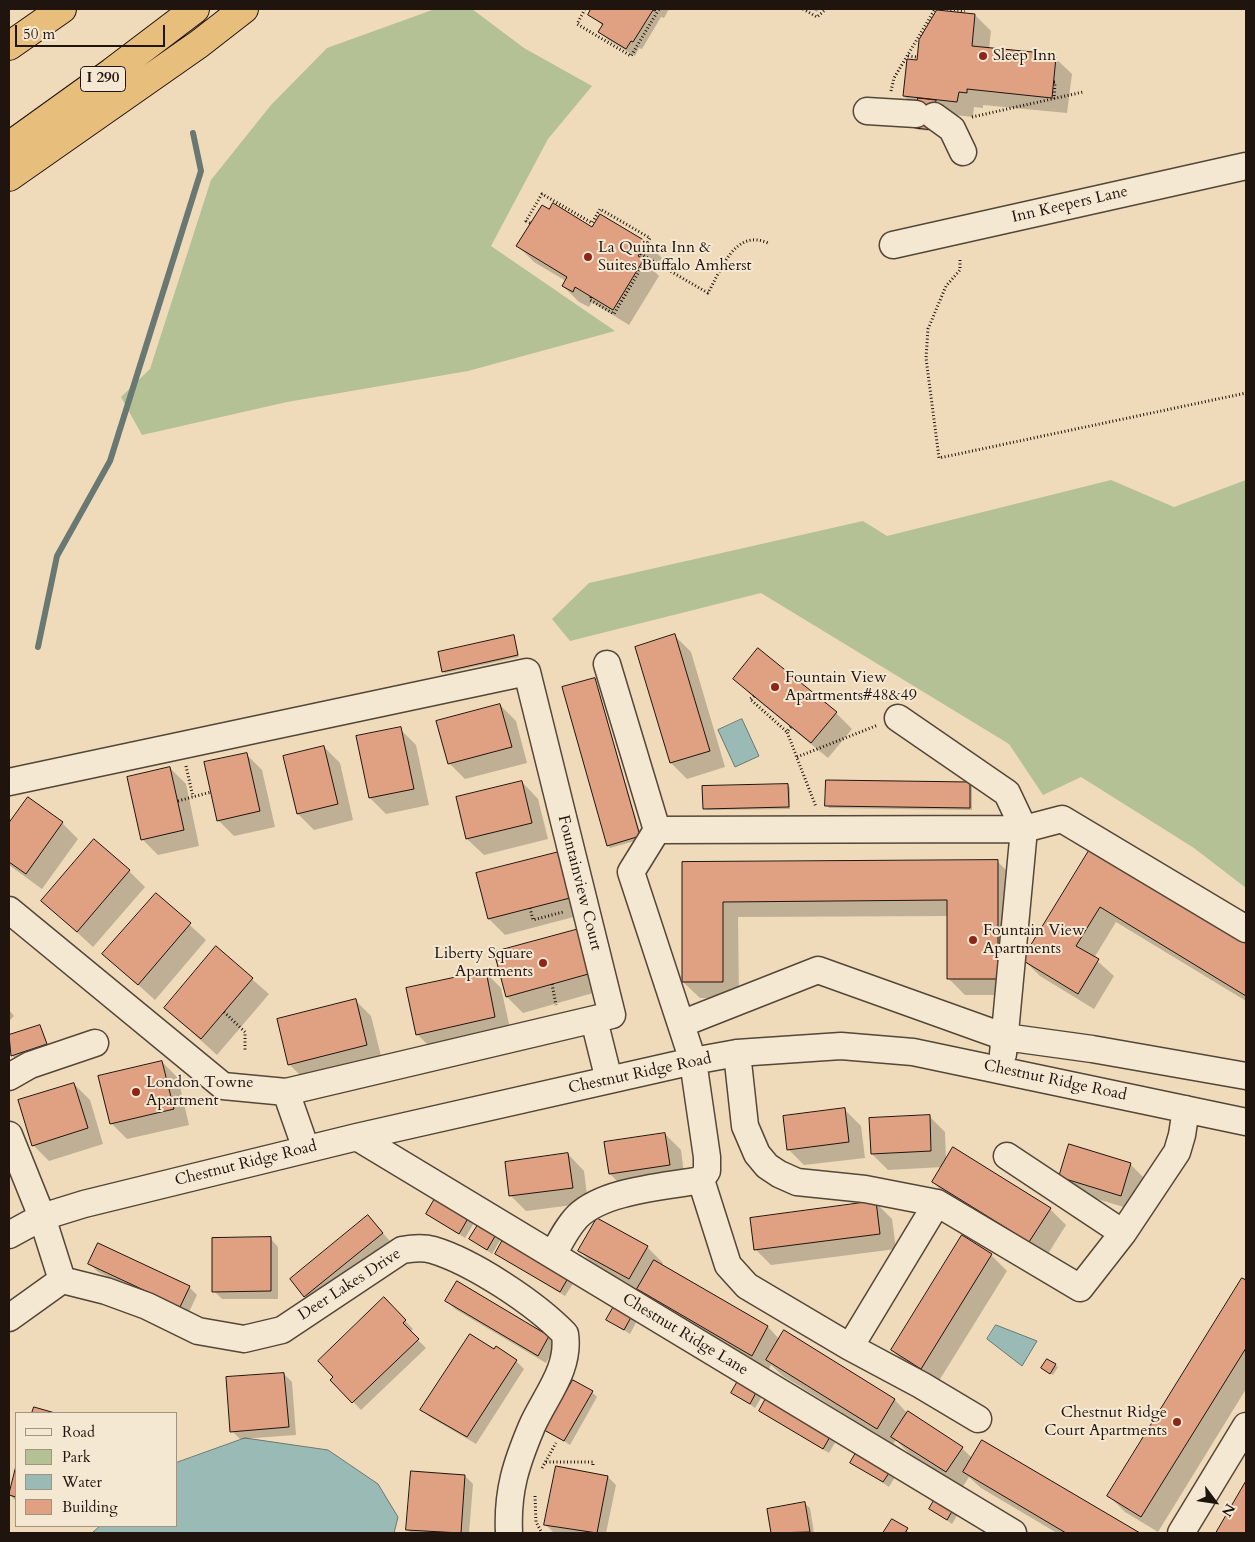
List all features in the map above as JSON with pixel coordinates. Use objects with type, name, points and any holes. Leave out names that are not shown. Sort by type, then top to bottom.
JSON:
[{"type":"highway","points":[[9,46],[62,9]]},
{"type":"highway","name":"I 290","points":[[9,146],[112,72],[195,9]]},
{"type":"highway","points":[[9,177],[199,44],[244,9]]},
{"type":"street","points":[[867,111],[925,115],[952,129],[962,152]]},
{"type":"street","name":"Inn Keepers Lane","points":[[893,244],[1246,166]]},
{"type":"street","points":[[553,1255],[578,1217],[592,1205],[613,1197],[701,1180],[708,1171],[708,1157],[693,1062],[631,872],[657,830],[607,664]]},
{"type":"street","name":"Fountainview Court","points":[[181,746],[527,672],[612,1015],[594,1020]]},
{"type":"street","points":[[891,720],[989,779],[1007,793],[1024,829],[1002,1069]]},
{"type":"street","points":[[9,782],[181,746]]},
{"type":"street","points":[[657,830],[1024,829],[1062,819],[1246,930]]},
{"type":"street","points":[[9,910],[223,1086],[286,1092],[594,1020],[609,1080]]},
{"type":"street","points":[[681,1024],[818,970],[1005,1038],[1092,1049],[1246,1076]]},
{"type":"street","points":[[9,1077],[30,1065],[95,1043]]},
{"type":"street","name":"Chestnut Ridge Road","points":[[9,1234],[42,1217],[84,1204],[306,1149],[609,1080],[737,1054],[841,1046],[913,1052],[1002,1069],[1246,1122]]},
{"type":"street","points":[[737,1054],[745,1126],[758,1154],[768,1166],[797,1182],[865,1190],[937,1203],[1080,1288],[1123,1233],[1177,1152],[1182,1136],[1186,1109]]},
{"type":"street","points":[[286,1092],[306,1149]]},
{"type":"street","points":[[9,1135],[15,1163],[42,1217],[62,1280],[9,1318]]},
{"type":"street","name":"Chestnut Ridge Lane","points":[[358,1137],[1013,1533]]},
{"type":"street","points":[[1007,1156],[1123,1233]]},
{"type":"street","points":[[701,1180],[728,1265],[736,1276],[748,1286],[850,1347],[921,1385],[978,1419]]},
{"type":"street","points":[[850,1347],[937,1203]]},
{"type":"street","name":"Deer Lakes Drive","points":[[62,1280],[106,1291],[147,1306],[198,1331],[244,1339],[282,1330],[402,1250],[418,1248],[432,1250],[472,1268],[531,1303],[565,1334],[567,1350],[560,1371],[533,1425],[511,1483],[508,1509],[509,1533]]},
{"type":"street","points":[[1181,1533],[1246,1426]]},
{"type":"path","points":[[585,9],[576,24],[614,43],[631,56],[659,9]]},
{"type":"path","points":[[803,9],[818,17],[826,9]]},
{"type":"path","points":[[891,96],[894,78],[935,9]]},
{"type":"path","points":[[947,9],[965,11]]},
{"type":"path","points":[[908,56],[917,57]]},
{"type":"path","points":[[1054,82],[1054,98]]},
{"type":"path","points":[[970,117],[1083,92]]},
{"type":"path","points":[[530,223],[526,221],[542,194],[592,223],[600,209],[628,228],[650,238],[641,254],[708,293],[738,244],[749,239],[768,243]]},
{"type":"path","points":[[591,297],[590,300],[614,314],[634,277],[647,258]]},
{"type":"path","points":[[960,260],[960,270],[946,286],[928,329],[926,358],[939,458],[1246,393]]},
{"type":"path","points":[[754,696],[750,699],[787,732],[816,805]]},
{"type":"path","points":[[797,758],[891,720]]},
{"type":"path","points":[[787,732],[791,727]]},
{"type":"path","points":[[181,746],[193,797]]},
{"type":"path","points":[[178,801],[211,792]]},
{"type":"path","points":[[530,908],[533,920],[585,905]]},
{"type":"path","points":[[224,1012],[245,1032],[245,1051]]},
{"type":"path","points":[[546,1462],[592,1462],[593,1467]]},
{"type":"path","points":[[538,1475],[541,1469]]},
{"type":"path","points":[[535,1488],[536,1522],[542,1533]]},
{"type":"green space","points":[[435,9],[472,9],[524,48],[592,86],[548,139],[491,246],[615,331],[468,371],[287,402],[142,435],[121,397],[150,369],[211,180],[271,105],[327,48]]},
{"type":"green space","points":[[1111,480],[1174,507],[1246,480],[1246,888],[1194,848],[1081,777],[1043,795],[1009,744],[761,593],[570,641],[552,619],[589,583],[863,521],[887,536]]},
{"type":"water","points":[[742,719],[759,756],[735,767],[718,730]]},
{"type":"water","points":[[996,1325],[1037,1341],[1022,1366],[987,1339]]},
{"type":"water","points":[[245,1438],[328,1450],[378,1484],[398,1517],[394,1533],[92,1533],[99,1527],[178,1527],[178,1462]]},
{"type":"building","points":[[591,9],[657,9],[653,10],[633,42],[631,41],[626,49],[598,32],[603,24],[588,15]]},
{"type":"building","name":"Sleep Inn","points":[[937,10],[975,14],[972,46],[1043,53],[1043,55],[1056,57],[1052,98],[967,89],[967,93],[959,92],[957,102],[903,96],[907,59],[917,60],[919,40]]},
{"type":"building","points":[[918,98],[936,100],[933,130],[915,128]]},
{"type":"building","name":"La Quinta Inn & Suites Buffalo Amherst","points":[[553,203],[592,227],[600,214],[647,242],[638,256],[644,259],[613,310],[575,287],[573,292],[562,286],[567,277],[516,246],[542,205],[549,209]]},
{"type":"building","points":[[675,634],[710,751],[670,763],[635,647]]},
{"type":"building","points":[[514,635],[518,655],[442,672],[438,652]]},
{"type":"building","name":"Fountain View Apartments#48&49","points":[[758,648],[837,712],[811,743],[733,679]]},
{"type":"building","points":[[595,678],[640,836],[607,846],[562,687]]},
{"type":"building","points":[[500,704],[512,747],[448,764],[436,721]]},
{"type":"building","points":[[401,727],[414,789],[369,798],[356,736]]},
{"type":"building","points":[[324,746],[338,804],[297,814],[283,756]]},
{"type":"building","points":[[247,753],[260,811],[217,821],[204,762]]},
{"type":"building","points":[[170,767],[184,830],[141,840],[127,777]]},
{"type":"building","points":[[826,780],[970,782],[970,808],[825,806]]},
{"type":"building","points":[[522,781],[532,823],[466,839],[456,797]]},
{"type":"building","points":[[788,784],[789,807],[703,809],[702,786]]},
{"type":"building","points":[[28,797],[63,822],[26,874],[9,862],[9,823]]},
{"type":"building","points":[[94,839],[130,870],[77,932],[41,901]]},
{"type":"building","name":"Fountain View Apartments","points":[[1090,849],[1246,943],[1246,996],[1100,907],[1076,946],[1099,959],[1078,994],[1022,960]]},
{"type":"building","name":"Liberty Square Apartments","points":[[559,852],[570,898],[488,919],[476,873]]},
{"type":"building","name":"Fountain View Apartments","points":[[998,860],[998,979],[947,979],[947,900],[723,902],[723,982],[682,982],[682,862]]},
{"type":"building","points":[[156,893],[191,923],[138,985],[102,954]]},
{"type":"building","name":"Liberty Square Apartments","points":[[579,929],[592,973],[506,997],[494,952]]},
{"type":"building","points":[[216,946],[253,978],[201,1039],[164,1008]]},
{"type":"building","name":"Liberty Square Apartments","points":[[486,971],[495,1017],[416,1035],[406,988]]},
{"type":"building","points":[[356,999],[367,1045],[288,1065],[277,1019]]},
{"type":"building","points":[[40,1025],[47,1044],[11,1056],[9,1035]]},
{"type":"building","name":"London Towne Apartment","points":[[162,1061],[174,1109],[110,1124],[98,1076]]},
{"type":"building","points":[[74,1083],[88,1128],[32,1146],[18,1100]]},
{"type":"building","points":[[845,1108],[849,1142],[787,1150],[783,1116]]},
{"type":"building","points":[[930,1115],[931,1151],[871,1154],[869,1118]]},
{"type":"building","points":[[665,1133],[670,1165],[609,1174],[604,1142]]},
{"type":"building","points":[[1069,1144],[1131,1163],[1121,1196],[1059,1177]]},
{"type":"building","points":[[953,1147],[1051,1208],[1029,1242],[932,1182]]},
{"type":"building","points":[[568,1153],[573,1188],[509,1196],[505,1162]]},
{"type":"building","points":[[437,1195],[470,1215],[459,1234],[426,1214]]},
{"type":"building","points":[[876,1201],[880,1234],[754,1250],[750,1218]]},
{"type":"building","points":[[368,1215],[383,1233],[304,1297],[290,1279]]},
{"type":"building","points":[[597,1218],[648,1246],[629,1279],[578,1251]]},
{"type":"building","points":[[481,1220],[498,1231],[487,1250],[469,1239]]},
{"type":"building","points":[[506,1234],[571,1273],[560,1292],[495,1254]]},
{"type":"building","points":[[962,1235],[992,1254],[921,1369],[891,1350]]},
{"type":"building","points":[[271,1237],[271,1291],[212,1292],[212,1238]]},
{"type":"building","points":[[98,1243],[190,1286],[180,1307],[88,1264]]},
{"type":"building","points":[[654,1260],[768,1326],[752,1356],[637,1289]]},
{"type":"building","name":"Chestnut Ridge Court Apartments","points":[[1242,1278],[1246,1280],[1246,1348],[1141,1517],[1107,1496]]},
{"type":"building","points":[[457,1281],[549,1336],[538,1356],[445,1301]]},
{"type":"building","points":[[384,1297],[406,1320],[403,1323],[419,1339],[352,1403],[330,1380],[333,1377],[318,1361]]},
{"type":"building","points":[[617,1301],[635,1310],[624,1330],[606,1320]]},
{"type":"building","points":[[784,1330],[895,1399],[877,1429],[766,1360]]},
{"type":"building","points":[[470,1334],[494,1349],[496,1346],[517,1360],[467,1437],[420,1410]]},
{"type":"building","points":[[1047,1359],[1056,1364],[1050,1374],[1041,1368]]},
{"type":"building","points":[[284,1373],[289,1427],[230,1432],[226,1377]]},
{"type":"building","points":[[742,1374],[760,1385],[750,1404],[731,1393]]},
{"type":"building","points":[[573,1380],[593,1391],[564,1441],[544,1430]]},
{"type":"building","points":[[770,1391],[835,1428],[823,1449],[759,1411]]},
{"type":"building","points":[[34,1407],[52,1412],[32,1412]]},
{"type":"building","points":[[908,1411],[963,1447],[946,1472],[891,1437]]},
{"type":"building","name":"Chestnut Ridge Court Apartments","points":[[982,1440],[1140,1533],[1066,1533],[963,1472]]},
{"type":"building","points":[[861,1444],[895,1464],[883,1482],[850,1463]]},
{"type":"building","points":[[556,1466],[608,1476],[597,1533],[544,1525]]},
{"type":"building","points":[[15,1470],[15,1497],[9,1495]]},
{"type":"building","points":[[411,1471],[465,1475],[461,1533],[406,1530]]},
{"type":"building","points":[[1246,1481],[1246,1533],[1216,1533]]},
{"type":"building","points":[[940,1490],[958,1501],[947,1520],[929,1509]]},
{"type":"building","points":[[805,1502],[810,1532],[771,1533],[767,1509]]},
{"type":"building","points":[[892,1519],[908,1528],[905,1533],[883,1533]]},
{"type":"waterway","points":[[38,647],[57,556],[110,461],[201,171],[193,133]]},
{"type":"place","name":"Sleep Inn","points":[[983,56]]},
{"type":"place","name":"La Quinta Inn & Suites Buffalo Amherst","points":[[588,257]]},
{"type":"place","name":"Fountain View Apartments#48&49","points":[[775,687]]},
{"type":"place","name":"Fountain View Apartments","points":[[973,940]]},
{"type":"place","name":"Liberty Square Apartments","points":[[543,963]]},
{"type":"place","name":"London Towne Apartment","points":[[136,1092]]},
{"type":"place","name":"Chestnut Ridge Court Apartments","points":[[1177,1422]]}]
